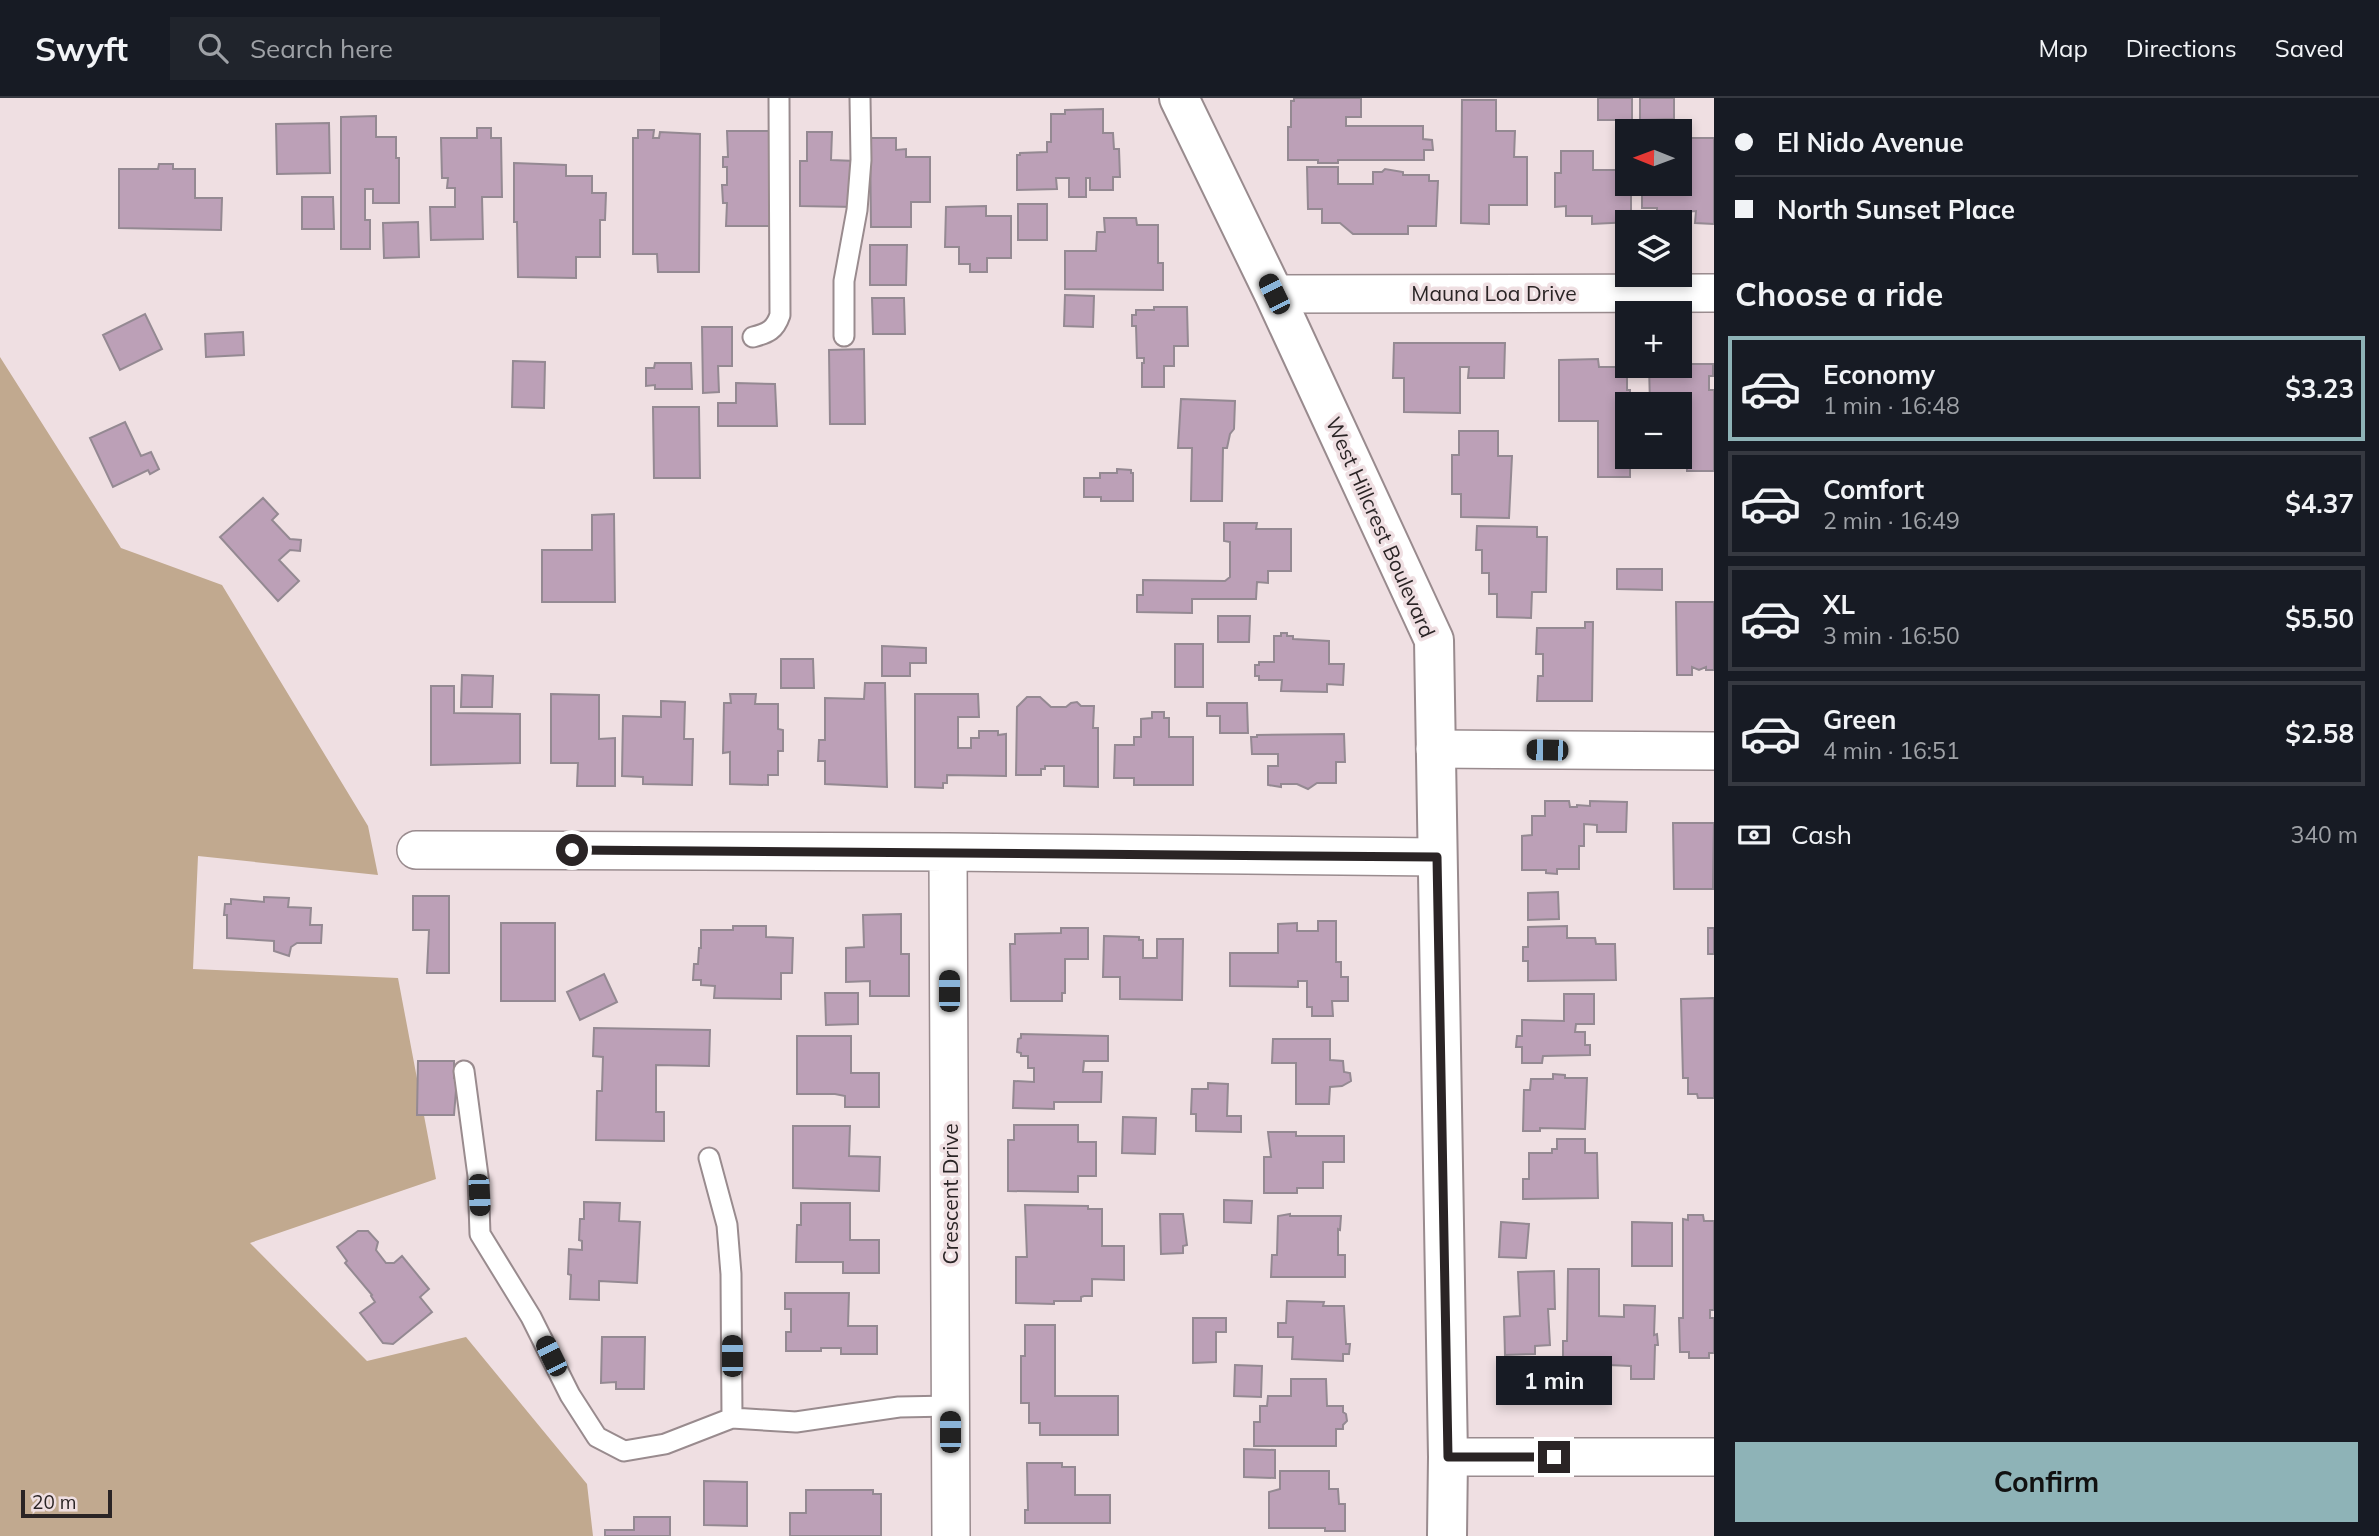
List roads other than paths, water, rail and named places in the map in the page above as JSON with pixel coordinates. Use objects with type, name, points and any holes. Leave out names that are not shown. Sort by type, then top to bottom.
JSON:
[{"type":"street","name":"West Hillcrest Boulevard","points":[[1179,98],[1274,294],[1434,640],[1448,1457],[1447,1536]]},
{"type":"street","name":"Mauna Loa Drive","points":[[1274,294],[1714,293]]},
{"type":"street","points":[[1435,748],[1714,751]]},
{"type":"street","points":[[416,850],[1437,857]]},
{"type":"street","name":"Crescent Drive","points":[[948,852],[951,1536]]},
{"type":"street","points":[[1448,1457],[1714,1457]]},
{"type":"lane","points":[[753,337],[776,326],[780,315],[779,98]]},
{"type":"lane","points":[[844,336],[844,281],[859,185],[860,98]]},
{"type":"lane","points":[[464,1072],[478,1176],[480,1234],[531,1317],[570,1395],[597,1437],[624,1451],[665,1444],[732,1418],[796,1422],[899,1407],[950,1406]]},
{"type":"lane","points":[[709,1158],[727,1225],[731,1275],[732,1418]]}]
